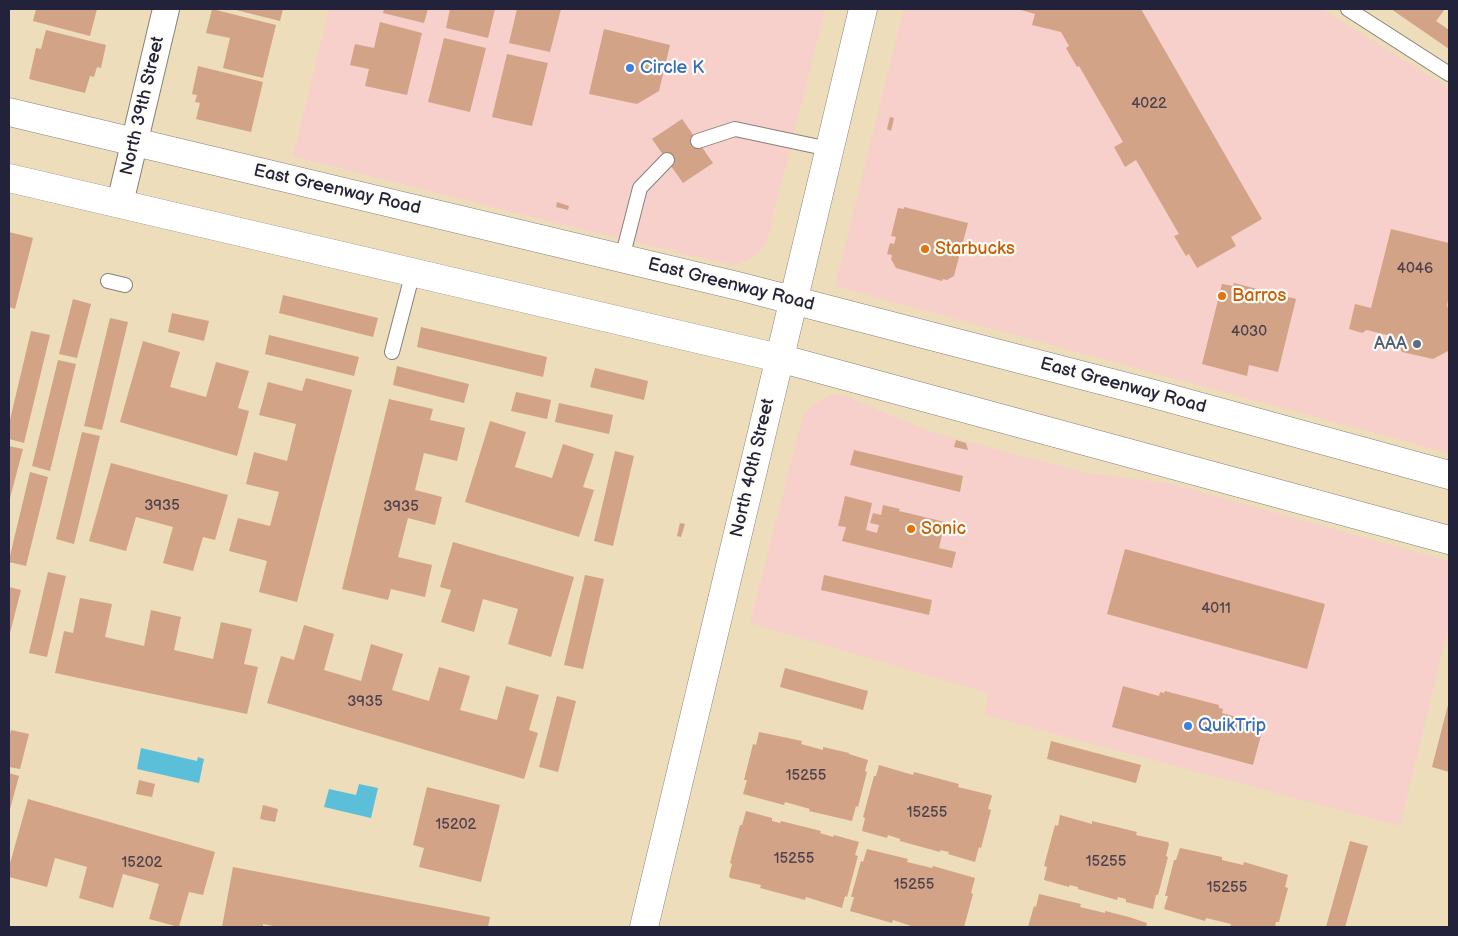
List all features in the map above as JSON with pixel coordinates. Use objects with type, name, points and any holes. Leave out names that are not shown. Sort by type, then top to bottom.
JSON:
[{"type":"main road","name":"North 40th Street","points":[[644,927],[863,9]]},
{"type":"main road","name":"East Greenway Road","points":[[9,112],[793,300],[1154,394],[1449,475]]},
{"type":"main road","points":[[9,178],[779,358],[1449,540]]},
{"type":"street","name":"North 39th Street","points":[[120,204],[166,9]]},
{"type":"lane","points":[[1348,9],[1449,74]]},
{"type":"lane","points":[[698,141],[735,129],[830,149]]},
{"type":"lane","points":[[622,258],[640,188],[667,160]]},
{"type":"lane","points":[[392,352],[413,272]]},
{"type":"lane","points":[[108,281],[125,285]]},
{"type":"shaded area","points":[[329,9],[825,9],[766,244],[752,258],[733,265],[547,221],[293,156]]},
{"type":"shaded area","points":[[904,9],[1325,9],[1325,11],[1449,88],[1449,453],[835,286]]},
{"type":"shaded area","points":[[831,395],[843,395],[931,432],[1086,473],[1172,484],[1449,561],[1449,624],[1400,826],[985,715],[988,693],[750,623],[803,416],[811,406]]},
{"type":"water","points":[[141,748],[197,761],[198,757],[204,759],[199,783],[137,769]]},
{"type":"water","points":[[359,784],[378,788],[371,818],[324,807],[329,789],[356,795]]},
{"type":"building","points":[[36,9],[97,9],[90,36],[33,21]]},
{"type":"building","points":[[212,9],[276,25],[263,78],[223,68],[230,38],[206,33]]},
{"type":"building","points":[[232,9],[283,9],[280,21]]},
{"type":"building","points":[[384,9],[428,9],[424,23],[383,13]]},
{"type":"building","points":[[450,9],[495,9],[488,38],[446,28]]},
{"type":"building","points":[[517,9],[561,9],[550,52],[509,43]]},
{"type":"building","points":[[1017,9],[1141,9],[1262,219],[1231,237],[1236,246],[1197,268],[1189,254],[1186,256],[1174,236],[1179,234],[1136,160],[1125,167],[1114,147],[1123,142],[1079,66],[1077,67],[1066,48],[1069,46],[1061,32],[1032,25],[1035,14]]},
{"type":"building","points":[[1391,9],[1445,9],[1436,21],[1449,30],[1449,49]]},
{"type":"building","points":[[380,22],[422,33],[407,95],[365,86],[369,69],[350,65],[355,44],[374,48]]},
{"type":"building","name":"Circle K","points":[[604,29],[670,45],[659,91],[637,104],[589,94]]},
{"type":"building","points":[[46,30],[106,45],[101,68],[97,67],[94,77],[90,76],[85,93],[29,79],[36,48],[41,49]]},
{"type":"building","points":[[444,38],[486,48],[470,112],[428,102]]},
{"type":"building","points":[[507,54],[548,63],[532,126],[492,117]]},
{"type":"building","points":[[198,66],[263,82],[251,132],[196,119],[200,103],[195,102],[197,95],[192,94]]},
{"type":"building","points":[[890,117],[894,118],[891,131],[887,129]]},
{"type":"building","points":[[682,119],[713,163],[683,183],[652,139]]},
{"type":"building","points":[[557,202],[569,206],[568,210],[556,207]]},
{"type":"building","name":"Starbucks","points":[[904,207],[968,223],[954,276],[942,281],[896,268],[891,259],[892,255],[887,254],[890,243],[894,244],[896,237],[891,236],[898,208],[904,209]]},
{"type":"building","points":[[1391,229],[1449,243],[1449,294],[1447,306],[1449,310],[1449,347],[1448,351],[1433,359],[1402,352],[1394,337],[1367,330],[1362,333],[1349,329],[1355,304],[1371,308]]},
{"type":"building","points":[[9,232],[33,238],[15,309],[9,307]]},
{"type":"building","points":[[1234,283],[1296,299],[1278,372],[1249,365],[1247,376],[1202,364],[1222,284],[1233,286]]},
{"type":"building","points":[[283,295],[378,318],[373,337],[279,313]]},
{"type":"building","points":[[73,299],[91,304],[77,358],[59,354]]},
{"type":"building","points":[[172,313],[209,321],[204,341],[168,332]]},
{"type":"building","points":[[110,318],[128,322],[102,430],[84,426]]},
{"type":"building","points":[[421,327],[547,357],[543,377],[417,347]]},
{"type":"building","points":[[31,331],[50,335],[24,443],[9,439],[9,424]]},
{"type":"building","points":[[269,335],[359,357],[354,376],[265,354]]},
{"type":"building","points":[[143,341],[180,352],[170,387],[206,397],[216,362],[249,371],[238,408],[249,411],[237,456],[120,422]]},
{"type":"building","points":[[58,360],[76,364],[50,471],[32,466]]},
{"type":"building","points":[[397,366],[469,384],[464,403],[393,385]]},
{"type":"building","points":[[595,368],[648,381],[644,400],[590,387]]},
{"type":"building","points":[[306,378],[352,390],[297,602],[259,592],[267,561],[229,551],[238,518],[270,526],[279,492],[246,484],[254,452],[287,461],[296,424],[259,415],[268,382],[302,391]]},
{"type":"building","points":[[516,392],[551,400],[547,419],[511,411]]},
{"type":"building","points":[[389,399],[433,409],[430,420],[465,428],[457,461],[424,453],[415,490],[442,497],[435,525],[408,518],[398,557],[432,565],[425,597],[391,589],[388,600],[342,589]]},
{"type":"building","points":[[559,403],[613,415],[609,434],[555,422]]},
{"type":"building","points":[[490,421],[526,432],[515,467],[552,478],[563,444],[594,454],[583,487],[594,490],[579,537],[465,502]]},
{"type":"building","points":[[82,432],[100,436],[74,544],[56,539]]},
{"type":"building","points":[[956,440],[966,443],[968,450],[954,447]]},
{"type":"building","points":[[9,446],[23,449],[9,502]]},
{"type":"building","points":[[854,450],[963,476],[960,492],[850,465]]},
{"type":"building","points":[[615,451],[634,456],[613,546],[594,541]]},
{"type":"building","points":[[111,463],[228,495],[215,540],[203,537],[193,571],[163,563],[173,527],[136,517],[126,551],[89,541]]},
{"type":"building","points":[[30,472],[48,477],[26,566],[9,562],[9,560]]},
{"type":"building","points":[[845,496],[872,503],[866,530],[877,533],[879,525],[870,523],[873,513],[881,515],[883,505],[900,509],[899,511],[945,522],[939,548],[956,552],[952,568],[842,541],[846,527],[838,526]]},
{"type":"building","points":[[680,523],[685,524],[681,537],[677,536]]},
{"type":"building","points":[[453,542],[574,577],[551,657],[508,644],[518,609],[483,599],[474,632],[441,622],[451,590],[440,587]]},
{"type":"building","points":[[1125,549],[1325,604],[1307,669],[1107,614]]},
{"type":"building","points":[[48,572],[66,576],[47,657],[29,653]]},
{"type":"building","points":[[585,575],[604,579],[583,669],[564,665]]},
{"type":"building","points":[[824,575],[932,600],[929,615],[821,590]]},
{"type":"building","points":[[9,587],[21,590],[9,637]]},
{"type":"building","points":[[80,598],[112,604],[105,637],[144,646],[151,610],[181,617],[174,650],[213,659],[221,622],[252,629],[244,664],[258,667],[247,714],[55,673],[64,631],[73,633]]},
{"type":"building","points":[[304,625],[334,634],[324,670],[361,681],[371,644],[403,654],[392,690],[429,701],[439,667],[470,676],[460,710],[497,720],[506,686],[539,695],[529,730],[538,733],[524,779],[267,703],[281,656],[294,660]]},
{"type":"building","points":[[785,668],[868,691],[863,710],[780,687]]},
{"type":"building","name":"QuikTrip","points":[[1123,686],[1159,696],[1160,692],[1164,693],[1165,691],[1219,705],[1219,708],[1223,709],[1222,713],[1264,724],[1253,765],[1112,727]]},
{"type":"building","points":[[557,696],[576,701],[558,772],[539,767]]},
{"type":"building","points":[[1449,701],[1449,772],[1432,767]]},
{"type":"building","points":[[11,730],[29,734],[20,769],[9,767],[9,739]]},
{"type":"building","points":[[759,732],[802,741],[801,744],[823,750],[823,747],[849,753],[868,760],[865,771],[867,772],[858,807],[856,806],[852,821],[809,811],[810,809],[785,802],[784,805],[743,794],[747,780],[744,780],[753,744],[756,745]]},
{"type":"building","points":[[1051,741],[1141,765],[1136,783],[1047,759]]},
{"type":"building","points":[[879,765],[913,775],[914,772],[959,784],[958,787],[992,796],[988,809],[991,810],[981,848],[979,847],[975,862],[948,854],[949,852],[940,850],[940,852],[900,841],[900,839],[888,835],[887,838],[862,831],[865,818],[863,817],[874,776],[876,776]]},
{"type":"building","points":[[9,773],[19,776],[9,813]]},
{"type":"building","points":[[139,780],[155,784],[152,797],[136,794]]},
{"type":"building","points":[[427,787],[500,805],[481,882],[419,867],[424,848],[413,845]]},
{"type":"building","points":[[28,799],[215,852],[203,895],[189,892],[179,927],[149,919],[159,884],[123,874],[113,908],[79,898],[87,867],[55,858],[47,887],[9,877],[9,867]]},
{"type":"building","points":[[263,805],[278,809],[275,822],[260,819]]},
{"type":"building","points":[[746,811],[772,818],[772,821],[780,823],[781,821],[821,831],[820,833],[833,837],[834,835],[859,842],[855,855],[858,856],[847,897],[845,896],[842,908],[806,897],[805,900],[760,888],[761,885],[730,878],[732,864],[730,863],[740,825],[742,825]]},
{"type":"building","points":[[1060,815],[1092,824],[1092,821],[1137,832],[1136,835],[1168,842],[1166,856],[1168,857],[1153,909],[1126,902],[1126,899],[1118,897],[1117,900],[1078,889],[1078,887],[1070,885],[1069,887],[1044,880],[1047,867],[1044,866],[1055,825],[1058,826]]},
{"type":"building","points":[[1350,841],[1368,846],[1345,927],[1326,927]]},
{"type":"building","points":[[1180,848],[1222,857],[1222,860],[1243,865],[1244,862],[1288,875],[1285,887],[1288,888],[1279,922],[1276,922],[1275,927],[1230,927],[1231,924],[1206,918],[1205,921],[1164,909],[1168,896],[1165,896],[1174,860],[1176,860]]},
{"type":"building","points":[[867,849],[908,859],[907,862],[932,868],[933,866],[975,878],[971,893],[973,894],[964,927],[914,927],[893,920],[892,923],[850,911],[854,897],[851,897],[861,861],[863,862]]},
{"type":"building","points":[[233,867],[490,917],[488,927],[279,927],[263,924],[263,927],[222,927]]},
{"type":"building","points":[[1039,894],[1081,904],[1080,907],[1129,917],[1147,923],[1146,927],[1028,927]]},
{"type":"place","name":"Circle K","points":[[630,68]]},
{"type":"place","name":"Starbucks","points":[[925,249]]},
{"type":"place","name":"Barros","points":[[1222,296]]},
{"type":"place","name":"AAA","points":[[1417,344]]},
{"type":"place","name":"Sonic","points":[[911,529]]},
{"type":"place","name":"QuikTrip","points":[[1188,726]]}]
